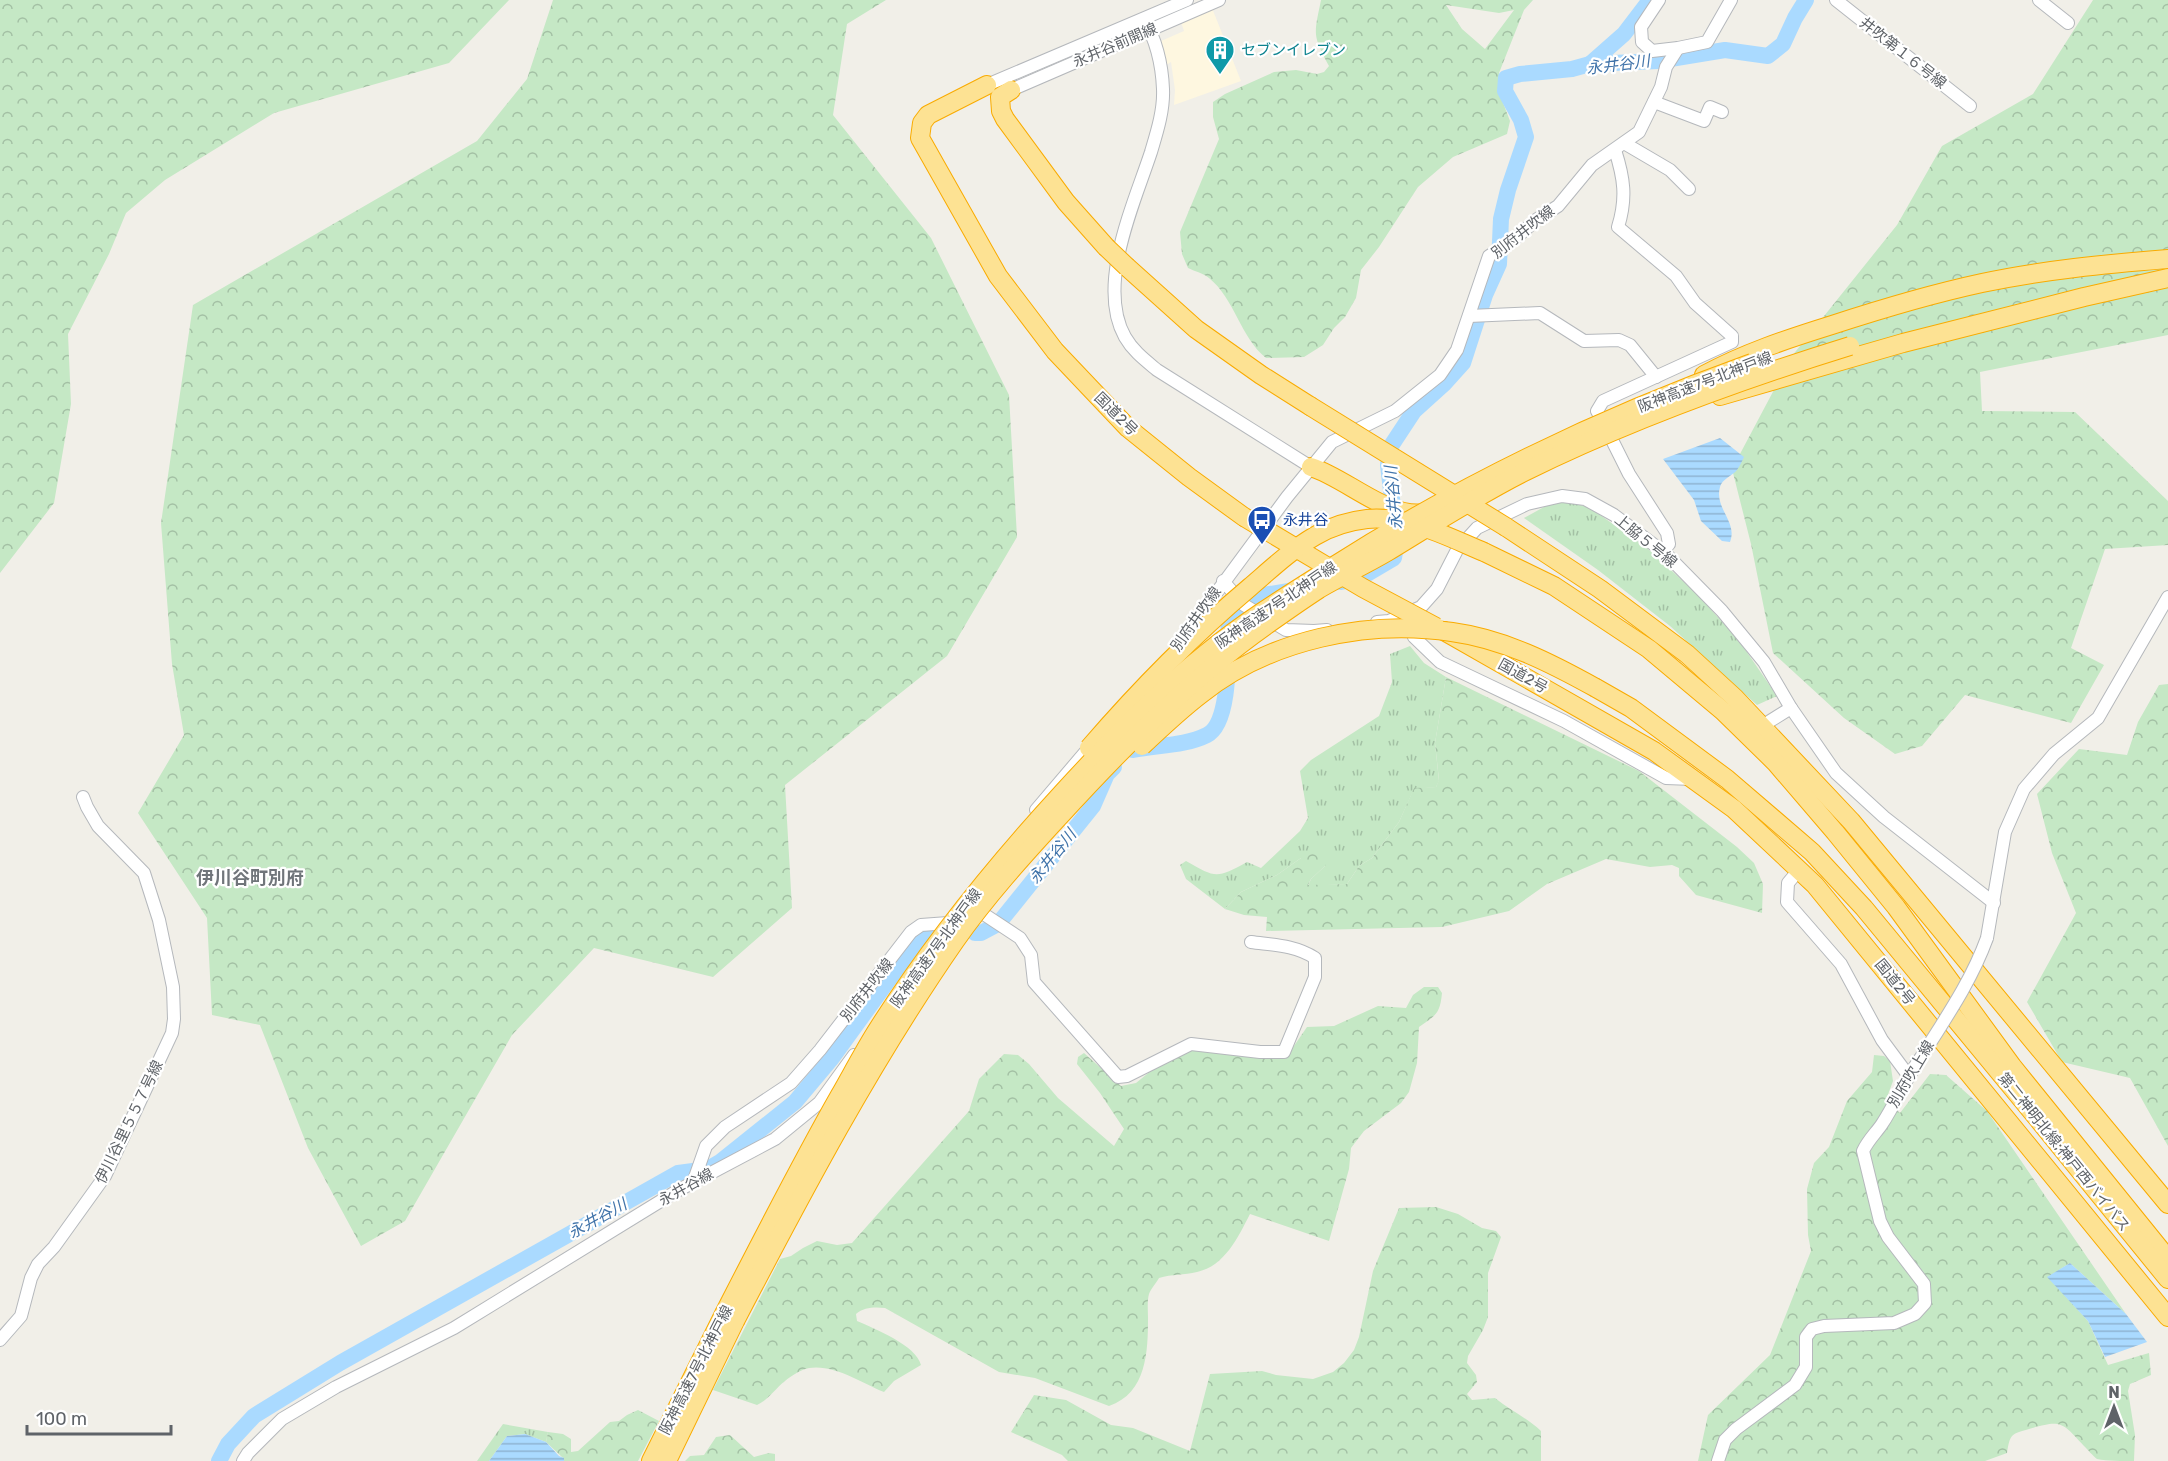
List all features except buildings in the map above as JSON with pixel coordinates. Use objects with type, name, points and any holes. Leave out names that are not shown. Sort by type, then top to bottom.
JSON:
[{"type":"highway","name":"国道2号","points":[[987,85],[928,115],[922,123],[920,138],[998,276],[1055,351],[1128,428],[1244,517],[1364,588],[1654,751],[1734,809],[1822,894],[2168,1317]]},
{"type":"highway","points":[[1001,111],[1000,97],[1011,90]]},
{"type":"highway","points":[[970,94],[979,94],[988,98],[1001,111],[1066,202],[1127,267],[1196,329],[1261,375],[1506,526],[1600,588],[1687,654],[1735,698],[1851,821],[2168,1204]]},
{"type":"highway","points":[[1311,467],[1328,472],[1391,509],[1403,513],[1425,513],[1545,452],[1642,407],[1735,358],[1770,345],[1851,319],[1982,283],[2092,266],[2168,259]]},
{"type":"highway","name":"阪神高速7号北神戸線","points":[[662,1455],[811,1176],[884,1049],[957,938],[1022,847],[1091,761],[1147,705],[1208,651],[1260,612],[1389,530],[1438,502],[1596,424],[1752,363],[1846,332],[1962,300],[2074,275],[2168,259]]},
{"type":"highway","points":[[1311,467],[1324,477],[1389,514],[1415,520],[1426,519],[1548,457],[1646,415],[1747,390],[1903,343],[2168,278]]},
{"type":"highway","name":"阪神高速7号北神戸線","points":[[1022,847],[1155,717],[1216,663],[1320,589],[1386,553],[1445,515],[1526,471],[1708,393],[1850,346],[2020,301],[2076,290],[2168,278]]},
{"type":"highway","name":"第二神明北線;神戸西バイパス","points":[[1022,847],[1082,756],[1138,692],[1214,617],[1294,550],[1317,535],[1341,524],[1367,519],[1411,524],[1484,552],[1554,586],[1649,649],[1723,711],[1753,740],[1835,832],[1896,907],[2012,1066],[2168,1259]]},
{"type":"highway","name":"第二神明北線;神戸西バイパス","points":[[1022,847],[1202,693],[1246,666],[1284,650],[1353,631],[1392,629],[1454,632],[1494,641],[1531,654],[1631,708],[1727,779],[1812,852],[1864,909],[2168,1279]]},
{"type":"street","name":"永井谷前開線","points":[[987,85],[1187,0]]},
{"type":"street","name":"永井谷前開線","points":[[1011,90],[1219,0]]},
{"type":"street","points":[[1659,0],[1641,27],[1642,42],[1652,51],[1707,42],[1731,0]]},
{"type":"street","name":"井吹第１６号線","points":[[1836,0],[1970,106]]},
{"type":"street","points":[[2039,0],[2068,23]]},
{"type":"street","points":[[1144,19],[1157,47],[1164,90],[1158,131],[1115,271],[1113,293],[1116,312],[1125,337],[1137,354],[1157,370],[1311,467]]},
{"type":"street","name":"別府井吹線","points":[[693,1183],[706,1146],[725,1126],[790,1083],[820,1050],[911,932],[921,926],[948,923],[1054,787],[1172,654],[1223,581],[1332,442],[1395,411],[1440,375],[1457,350],[1475,316],[1489,256],[1558,206],[1592,165],[1639,132],[1662,87],[1666,67],[1678,48]]},
{"type":"street","points":[[1654,102],[1704,121],[1710,107],[1722,112]]},
{"type":"street","points":[[1619,147],[1670,170],[1689,189]]},
{"type":"street","points":[[1619,147],[1624,209],[1618,227],[1676,276],[1695,303],[1732,336],[1732,342],[1603,401],[1597,411],[1629,474],[1667,533],[1669,544],[1663,551]]},
{"type":"street","points":[[1475,316],[1540,313],[1584,341],[1619,340],[1630,345],[1656,377]]},
{"type":"street","name":"上脇５号線","points":[[1223,581],[1244,605],[1286,630],[1314,632],[1389,621],[1421,607],[1437,589],[1457,550],[1477,528],[1527,504],[1563,496],[1585,499],[1614,515],[1663,551],[1729,619],[1764,662],[1791,708],[1836,773],[1884,817],[1994,903]]},
{"type":"street","name":"別府吹上線","points":[[1718,1461],[1725,1440],[1736,1429],[1794,1386],[1806,1367],[1806,1337],[1812,1329],[1824,1326],[1894,1323],[1915,1314],[1925,1302],[1924,1284],[1888,1237],[1880,1221],[1863,1150],[1882,1124],[1908,1075],[1977,965],[1987,938],[2005,832],[2024,789],[2054,754],[2098,718],[2168,597]]},
{"type":"street","points":[[1405,614],[1414,637],[1440,662],[1564,721],[1666,778],[1693,779]]},
{"type":"street","points":[[1762,726],[1791,708]]},
{"type":"street","name":"伊川谷里５５７号線","points":[[0,1340],[21,1316],[31,1278],[38,1264],[54,1247],[105,1176],[172,1033],[174,1019],[172,987],[159,920],[144,873],[98,825],[83,797]]},
{"type":"street","points":[[1799,870],[1788,883],[1787,902],[1841,964],[1882,1040],[1908,1075]]},
{"type":"street","points":[[964,902],[1020,938],[1031,955],[1034,982],[1118,1077],[1127,1076],[1191,1044],[1260,1052],[1284,1052],[1315,977],[1315,958],[1292,947],[1251,942]]},
{"type":"street","name":"永井谷線","points":[[243,1461],[282,1419],[336,1387],[454,1328],[693,1183],[775,1139],[819,1103],[948,923]]},
{"type":"shaded area","points":[[1212,8],[1241,81],[1174,105],[1175,90],[1171,62],[1165,66],[1161,41],[1184,31],[1181,22]]},
{"type":"green space","points":[[0,0],[509,0],[449,63],[274,113],[165,180],[126,213],[109,254],[68,334],[71,404],[54,503],[0,573]]},
{"type":"green space","points":[[553,0],[886,0],[847,24],[833,115],[931,238],[1009,395],[1017,537],[947,656],[785,785],[792,908],[713,977],[594,948],[512,1035],[405,1221],[361,1246],[308,1148],[260,1025],[212,1015],[207,918],[138,813],[184,735],[172,664],[161,523],[193,305],[477,141],[527,79]]},
{"type":"green space","points":[[1321,0],[1533,0],[1524,10],[1499,73],[1502,100],[1510,121],[1507,134],[1453,157],[1418,187],[1379,247],[1361,270],[1356,298],[1345,317],[1334,328],[1323,345],[1304,357],[1266,358],[1250,340],[1218,287],[1207,276],[1188,268],[1182,254],[1180,232],[1219,139],[1213,117],[1213,102],[1225,94],[1274,72],[1296,70],[1317,74],[1324,72],[1329,66],[1316,34]],"holes":[[[1446,5],[1499,13],[1514,10],[1485,49],[1462,29]]]},
{"type":"green space","points":[[2093,0],[2168,0],[2168,335],[1980,372],[1982,411],[2075,412],[2168,501],[2168,545],[2105,549],[2071,648],[2104,665],[2071,723],[1965,695],[1922,746],[1895,754],[1844,718],[1773,653],[1751,544],[1732,469],[1792,356],[1897,225],[1942,146],[2033,94]]},
{"type":"green space","points":[[1553,502],[1574,503],[1590,508],[1646,547],[1698,595],[1740,642],[1777,696],[1757,705],[1670,626],[1598,570],[1524,518]]},
{"type":"green space","points":[[1410,646],[1424,663],[1446,677],[1435,743],[1439,781],[1436,787],[1414,789],[1399,822],[1372,858],[1359,866],[1347,884],[1308,886],[1311,879],[1325,866],[1301,858],[1277,875],[1241,892],[1225,909],[1186,879],[1180,865],[1186,861],[1204,871],[1216,874],[1222,874],[1247,862],[1261,868],[1300,831],[1308,818],[1300,771],[1311,760],[1379,716],[1392,682],[1390,654]]},
{"type":"green space","points":[[1446,677],[1639,771],[1737,847],[1754,863],[1763,884],[1762,913],[1696,895],[1679,876],[1679,868],[1672,865],[1650,867],[1606,859],[1547,884],[1509,911],[1442,927],[1266,931],[1267,917],[1244,915],[1225,909],[1241,892],[1277,875],[1301,858],[1322,848],[1328,847],[1333,853],[1308,885],[1347,884],[1359,866],[1372,858],[1399,822],[1414,788],[1436,787],[1439,780],[1435,743]]},
{"type":"green space","points":[[2168,684],[2168,1146],[2130,1078],[2062,1062],[2027,1002],[2076,913],[2052,853],[2037,794],[2079,749],[2127,755],[2138,722],[2159,685]]},
{"type":"green space","points":[[1424,987],[1438,987],[1442,993],[1441,1000],[1436,1013],[1419,1027],[1417,1063],[1409,1092],[1401,1103],[1364,1131],[1351,1148],[1349,1169],[1329,1241],[1250,1214],[1230,1249],[1215,1264],[1197,1272],[1159,1278],[1148,1297],[1147,1344],[1143,1369],[1138,1381],[1122,1400],[1109,1406],[1035,1378],[999,1372],[885,1308],[866,1309],[859,1312],[856,1314],[857,1321],[903,1344],[918,1358],[921,1365],[894,1381],[884,1392],[838,1371],[818,1368],[806,1369],[793,1375],[757,1405],[713,1390],[780,1259],[791,1256],[817,1241],[837,1245],[852,1243],[969,1111],[979,1079],[1004,1054],[1018,1055],[1029,1064],[1058,1098],[1114,1146],[1124,1129],[1077,1064],[1078,1057],[1084,1053],[1121,1086],[1136,1083],[1163,1061],[1200,1047],[1285,1059],[1307,1027],[1334,1026],[1378,1006],[1406,1008],[1413,995]]},
{"type":"green space","points":[[1874,1055],[1884,1056],[1890,1061],[1893,1081],[1886,1100],[1900,1113],[1930,1074],[1946,1075],[1987,1111],[2126,1314],[2070,1263],[2048,1277],[2088,1321],[2108,1365],[2149,1353],[2151,1375],[2130,1384],[2128,1391],[2135,1435],[2134,1461],[2097,1459],[2065,1427],[2048,1424],[2015,1434],[2009,1442],[2007,1453],[1985,1461],[1698,1461],[1708,1415],[1770,1355],[1811,1251],[1808,1235],[1807,1189],[1814,1163],[1829,1147],[1847,1101],[1872,1072]]},
{"type":"green space","points":[[1436,1207],[1458,1214],[1482,1228],[1496,1231],[1501,1237],[1488,1273],[1488,1317],[1468,1356],[1467,1363],[1476,1375],[1477,1382],[1467,1394],[1472,1400],[1495,1398],[1541,1431],[1541,1461],[1068,1461],[1062,1455],[1011,1432],[1034,1395],[1066,1400],[1111,1425],[1133,1428],[1190,1451],[1210,1374],[1262,1371],[1313,1379],[1333,1372],[1344,1363],[1354,1350],[1359,1337],[1373,1271],[1399,1208]]},
{"type":"green space","points":[[638,1410],[659,1421],[638,1461],[564,1461],[546,1442],[548,1432],[563,1434],[571,1439],[571,1452],[578,1451],[610,1422],[619,1421]]},
{"type":"green space","points":[[503,1424],[548,1432],[546,1442],[525,1434],[507,1436],[489,1461],[477,1461]]},
{"type":"green space","points":[[730,1435],[754,1457],[769,1453],[775,1454],[775,1461],[685,1461],[690,1456],[704,1455],[716,1437]]},
{"type":"water","points":[[1720,438],[1744,457],[1737,470],[1720,487],[1720,502],[1731,528],[1730,542],[1722,541],[1701,521],[1694,500],[1663,459]]},
{"type":"water","points":[[2070,1263],[2126,1314],[2147,1342],[2105,1357],[2088,1321],[2047,1277]]},
{"type":"water","points":[[525,1434],[546,1442],[559,1456],[564,1458],[564,1461],[489,1461],[507,1436]]},
{"type":"waterway","points":[[1590,64],[1624,34],[1650,0]]},
{"type":"waterway","name":"永井谷川","points":[[1341,582],[1360,578],[1394,558],[1397,540],[1388,465],[1391,446],[1414,411],[1463,363],[1485,295],[1499,264],[1501,219],[1526,137],[1521,120],[1505,91],[1506,78],[1520,74],[1572,69],[1590,64],[1658,61],[1725,50],[1768,56],[1783,44],[1806,0]]},
{"type":"waterway","name":"永井谷川","points":[[1133,750],[1171,745],[1207,735],[1215,727],[1221,715],[1225,698],[1229,615],[1251,597],[1295,590]]},
{"type":"waterway","name":"永井谷川","points":[[975,933],[981,933],[998,924],[1093,806],[1107,774],[1114,767]]},
{"type":"waterway","name":"永井谷川","points":[[219,1461],[228,1444],[254,1416],[340,1363],[678,1173],[708,1169],[720,1162],[795,1102],[832,1058],[922,934],[933,934]]},
{"type":"place","name":"セブンイレブン","points":[[1220,76]]},
{"type":"place","name":"永井谷","points":[[1262,546]]},
{"type":"district","name":"伊川谷町別府","points":[[250,878]]}]
